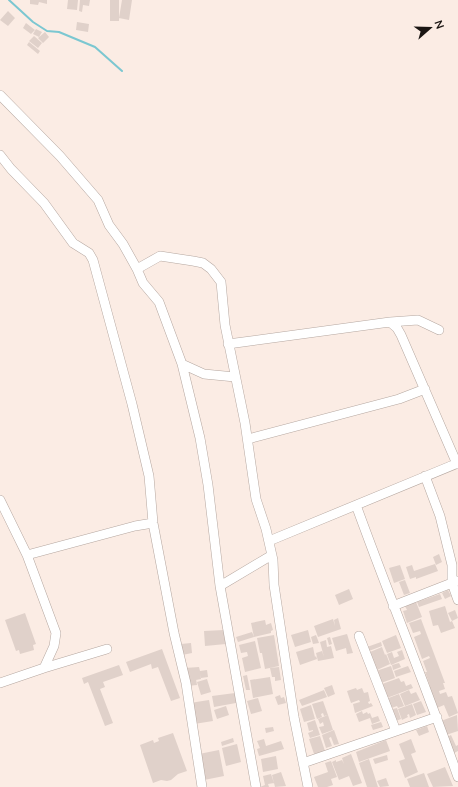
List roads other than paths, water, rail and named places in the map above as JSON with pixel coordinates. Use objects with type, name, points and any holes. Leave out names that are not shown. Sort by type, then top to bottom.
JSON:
[{"type":"street","points":[[0,94],[60,156],[98,200],[109,225],[123,244],[143,283],[159,302],[182,364],[204,461],[220,586],[256,787]]},
{"type":"street","points":[[0,155],[11,169],[44,203],[73,243],[89,253],[93,260],[132,404],[149,476],[153,523],[174,633],[186,683],[202,787]]},
{"type":"street","points":[[137,269],[160,256],[203,263],[211,269],[221,282],[224,325],[248,439],[256,499],[272,555],[274,585],[294,717],[308,787]]},
{"type":"street","points":[[228,344],[390,322],[418,320],[439,330]]},
{"type":"street","points":[[269,541],[458,463],[397,328],[390,322]]},
{"type":"street","points":[[182,364],[204,374],[235,377]]},
{"type":"street","points":[[248,439],[399,399],[425,389]]},
{"type":"street","points":[[425,476],[440,516],[452,565],[458,600]]},
{"type":"street","points":[[0,500],[27,555],[56,633],[54,646],[44,668]]},
{"type":"street","points":[[356,505],[393,606],[437,717],[458,777]]},
{"type":"street","points":[[27,555],[135,526],[153,523]]},
{"type":"street","points":[[220,586],[272,555]]},
{"type":"street","points":[[393,606],[455,582]]},
{"type":"street","points":[[359,636],[396,731]]},
{"type":"street","points":[[0,683],[108,649]]},
{"type":"street","points":[[303,763],[437,717]]},
{"type":"waterway","points":[[9,0],[33,22],[47,31],[59,32],[95,47],[122,71]]}]
